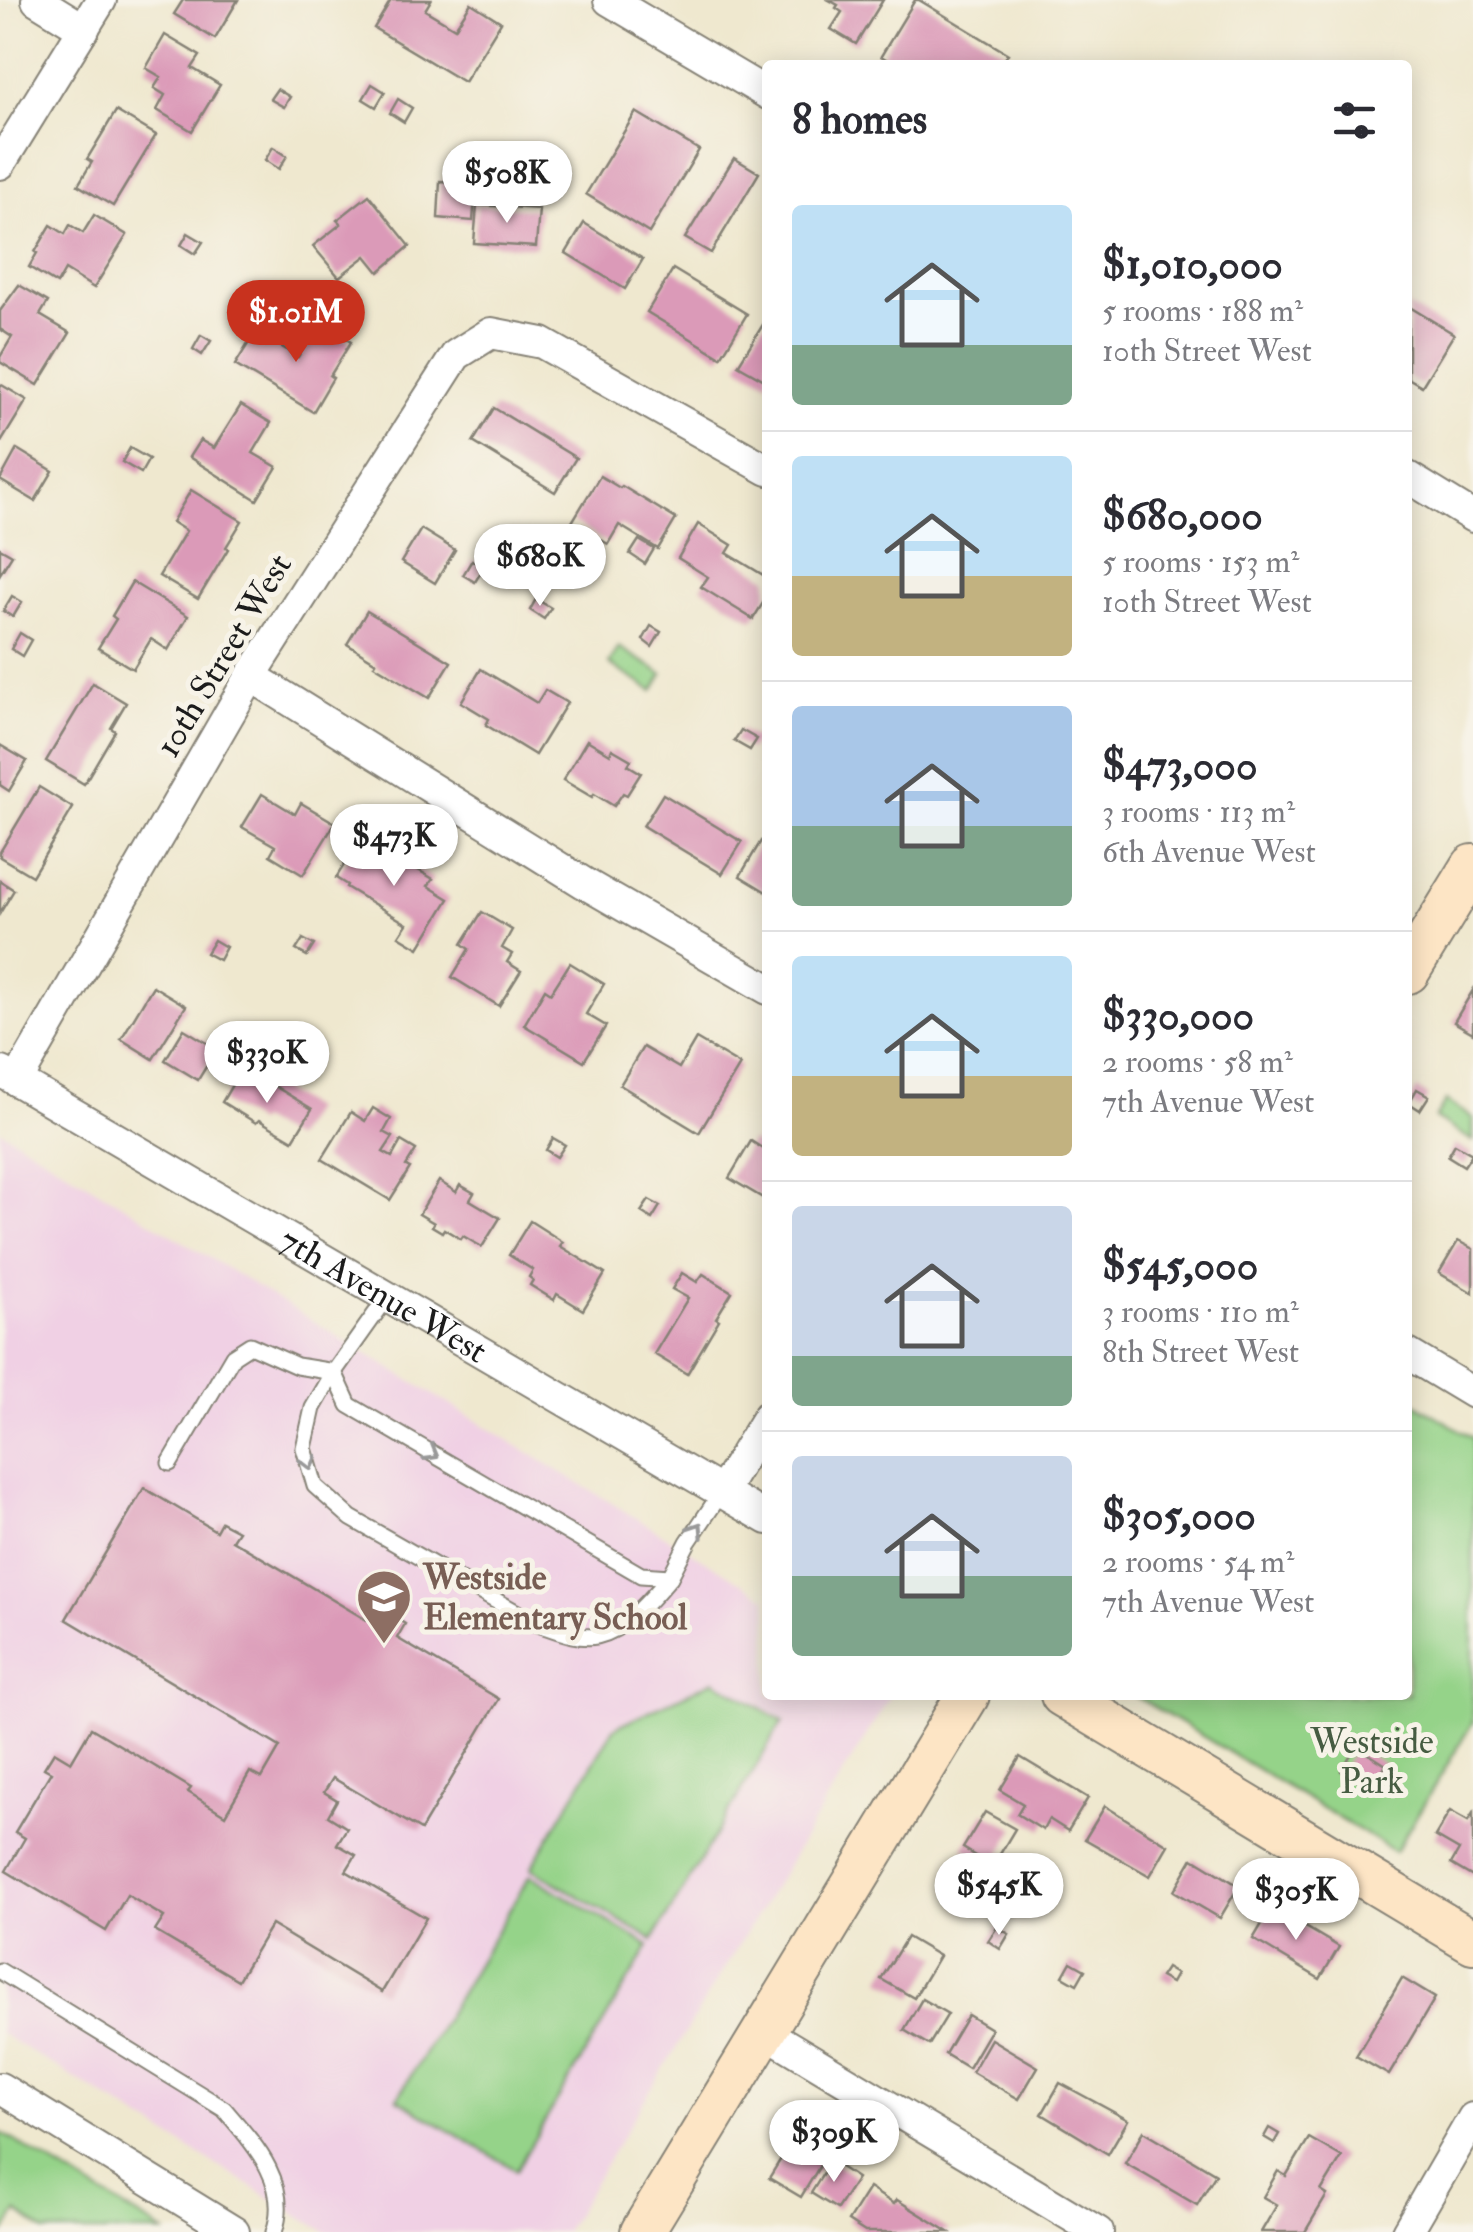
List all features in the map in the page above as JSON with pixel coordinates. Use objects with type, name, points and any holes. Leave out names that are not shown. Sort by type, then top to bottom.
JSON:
[{"type":"street","points":[[37,0],[84,29]]},
{"type":"street","points":[[0,164],[101,0]]},
{"type":"street","points":[[609,0],[762,90]]},
{"type":"street","name":"10th Street West","points":[[9,1076],[251,676],[456,355],[490,334],[542,344],[762,467]]},
{"type":"street","points":[[1412,480],[1473,517]]},
{"type":"street","points":[[251,676],[584,883],[762,986]]},
{"type":"street","points":[[1412,966],[1470,879]]},
{"type":"street","name":"7th Avenue West","points":[[9,1076],[762,1516]]},
{"type":"street","points":[[1412,1356],[1473,1393]]},
{"type":"street","points":[[721,1493],[762,1426]]},
{"type":"street","points":[[642,2232],[965,1700]]},
{"type":"street","points":[[1070,1700],[1473,1942]]},
{"type":"street","points":[[763,2031],[1098,2232]]},
{"type":"street","points":[[0,2088],[234,2232]]},
{"type":"street","points":[[1407,2232],[1473,2118]]},
{"type":"lane","points":[[388,1296],[313,1408],[304,1448],[315,1486],[352,1518],[535,1623],[568,1634],[596,1636],[622,1624],[642,1608],[670,1576],[721,1493]]},
{"type":"lane","points":[[170,1463],[232,1356],[250,1345],[296,1366],[334,1372]]},
{"type":"lane","points":[[334,1372],[349,1405],[641,1575],[670,1576]]},
{"type":"lane","points":[[0,1970],[224,2109],[250,2138],[273,2176],[281,2213],[274,2232]]},
{"type":"shaded area","name":"Westside Elementary School","points":[[0,1130],[762,1595],[762,1700],[888,1700],[564,2232],[326,2232],[0,2033]]},
{"type":"green space","points":[[619,647],[663,674],[653,691],[609,664]]},
{"type":"green space","points":[[1446,1101],[1473,1118],[1473,1141],[1435,1118]]},
{"type":"green space","name":"Westside Park","points":[[1412,1401],[1473,1438],[1473,1722],[1395,1852],[1142,1700],[1412,1700]]},
{"type":"green space","points":[[714,1680],[783,1721],[653,1940],[531,1868],[614,1728]]},
{"type":"green space","points":[[530,1875],[649,1946],[516,2170],[397,2099]]},
{"type":"green space","points":[[0,2132],[164,2232],[45,2232],[17,2212],[5,2232],[0,2232]]},
{"type":"building","points":[[183,0],[238,0],[215,39],[174,14]]},
{"type":"building","points":[[391,0],[431,0],[425,10],[455,28],[471,3],[501,22],[464,82],[374,28]]},
{"type":"building","points":[[829,0],[883,0],[856,44],[831,29],[842,12]]},
{"type":"building","points":[[915,0],[1008,54],[1004,60],[888,60],[881,56]]},
{"type":"building","points":[[165,35],[200,56],[192,68],[220,85],[192,131],[157,110],[165,95],[154,88],[161,77],[146,68]]},
{"type":"building","points":[[372,84],[385,92],[376,107],[363,99]]},
{"type":"building","points":[[277,89],[290,97],[284,107],[270,99]]},
{"type":"building","points":[[398,99],[412,108],[404,122],[390,113]]},
{"type":"building","points":[[116,111],[156,135],[113,206],[78,185],[92,162],[87,159]]},
{"type":"building","points":[[636,112],[699,150],[649,233],[586,194]]},
{"type":"building","points":[[273,147],[287,156],[279,169],[265,160]]},
{"type":"building","points":[[734,158],[759,173],[711,253],[685,238]]},
{"type":"building","points":[[440,181],[476,184],[473,221],[438,218]]},
{"type":"building","points":[[369,195],[410,246],[379,272],[366,256],[339,277],[313,246],[341,224],[337,220]]},
{"type":"building","points":[[477,205],[539,209],[536,247],[474,243]]},
{"type":"building","points":[[94,215],[127,235],[94,288],[65,270],[57,284],[29,267],[51,225],[65,234],[70,225],[83,233]]},
{"type":"building","points":[[584,223],[643,259],[625,289],[566,253]]},
{"type":"building","points":[[188,233],[203,242],[195,254],[181,245]]},
{"type":"building","points":[[673,269],[747,314],[721,357],[647,312]]},
{"type":"building","points":[[19,285],[48,302],[40,315],[70,333],[38,385],[0,362],[12,337],[0,329],[0,311]]},
{"type":"building","points":[[1412,308],[1454,334],[1422,386],[1412,380]]},
{"type":"building","points":[[319,322],[351,342],[313,412],[235,365],[256,331],[298,357]]},
{"type":"building","points":[[762,326],[762,379],[738,365]]},
{"type":"building","points":[[201,335],[211,341],[202,355],[193,349]]},
{"type":"building","points":[[0,384],[27,400],[0,444]]},
{"type":"building","points":[[241,405],[271,423],[253,453],[277,467],[257,500],[189,457],[200,440],[214,448]]},
{"type":"building","points":[[494,408],[576,458],[555,492],[473,442]]},
{"type":"building","points":[[130,448],[149,459],[141,473],[122,462]]},
{"type":"building","points":[[17,449],[53,471],[35,501],[0,480]]},
{"type":"building","points":[[600,476],[676,519],[658,549],[619,525],[608,544],[572,522]]},
{"type":"building","points":[[191,490],[242,521],[198,599],[159,576],[186,531],[172,522]]},
{"type":"building","points":[[698,524],[732,545],[727,553],[762,574],[762,605],[753,619],[701,587],[708,577],[678,558]]},
{"type":"building","points":[[421,529],[455,550],[435,583],[401,562]]},
{"type":"building","points":[[639,540],[654,549],[645,564],[630,554]]},
{"type":"building","points":[[502,545],[517,554],[508,567],[494,558]]},
{"type":"building","points":[[0,548],[12,555],[0,574]]},
{"type":"building","points":[[472,560],[484,567],[475,582],[463,575]]},
{"type":"building","points":[[132,582],[188,616],[168,650],[151,639],[133,669],[98,648]]},
{"type":"building","points":[[12,596],[22,602],[13,617],[3,611]]},
{"type":"building","points":[[536,599],[551,608],[544,619],[530,610]]},
{"type":"building","points":[[367,611],[451,662],[429,698],[347,644]]},
{"type":"building","points":[[651,626],[661,632],[652,647],[643,640]]},
{"type":"building","points":[[20,633],[31,640],[22,656],[11,649]]},
{"type":"building","points":[[481,669],[537,703],[545,690],[567,703],[535,755],[486,725],[489,719],[461,702]]},
{"type":"building","points":[[93,683],[126,703],[111,728],[115,731],[84,784],[46,761]]},
{"type":"building","points":[[741,730],[757,739],[750,750],[734,741]]},
{"type":"building","points":[[587,740],[610,754],[612,749],[631,760],[628,765],[641,773],[627,795],[623,793],[614,806],[563,780]]},
{"type":"building","points":[[0,745],[27,761],[9,791],[0,785]]},
{"type":"building","points":[[39,787],[73,808],[32,876],[0,857],[0,852]]},
{"type":"building","points":[[262,794],[295,814],[301,803],[335,823],[303,875],[270,855],[275,846],[242,827]]},
{"type":"building","points":[[663,794],[742,842],[722,874],[643,826]]},
{"type":"building","points":[[360,838],[433,879],[428,886],[449,899],[419,948],[399,936],[407,924],[336,878]]},
{"type":"building","points":[[761,841],[762,842],[762,889],[740,876]]},
{"type":"building","points":[[0,881],[14,890],[0,913]]},
{"type":"building","points":[[482,912],[512,930],[502,948],[512,954],[507,962],[521,971],[499,1006],[452,977],[469,949],[462,944]]},
{"type":"building","points":[[303,939],[314,945],[307,956],[296,950]]},
{"type":"building","points":[[214,940],[226,947],[219,960],[206,953]]},
{"type":"building","points":[[570,963],[604,984],[586,1014],[606,1026],[584,1061],[524,1025],[545,989],[551,993]]},
{"type":"building","points":[[153,986],[186,1006],[153,1059],[121,1039]]},
{"type":"building","points":[[1473,990],[1473,1033],[1454,1022]]},
{"type":"building","points":[[184,1029],[217,1049],[198,1080],[165,1060]]},
{"type":"building","points":[[696,1039],[740,1065],[699,1133],[620,1085],[643,1047],[679,1068]]},
{"type":"building","points":[[239,1073],[262,1087],[266,1081],[312,1109],[293,1140],[222,1102]]},
{"type":"building","points":[[1417,1089],[1429,1096],[1420,1110],[1412,1105]]},
{"type":"building","points":[[373,1108],[391,1119],[384,1132],[393,1137],[383,1152],[392,1157],[401,1141],[416,1150],[390,1200],[322,1159],[351,1112],[365,1121]]},
{"type":"building","points":[[553,1138],[565,1145],[557,1157],[546,1150]]},
{"type":"building","points":[[751,1141],[762,1148],[762,1197],[729,1178]]},
{"type":"building","points":[[1455,1144],[1472,1154],[1464,1166],[1448,1156]]},
{"type":"building","points":[[439,1181],[456,1192],[460,1185],[474,1193],[470,1200],[500,1218],[482,1247],[463,1236],[461,1239],[444,1229],[442,1232],[419,1214]]},
{"type":"building","points":[[649,1200],[660,1206],[652,1219],[641,1212]]},
{"type":"building","points":[[530,1221],[563,1242],[560,1246],[605,1274],[583,1310],[557,1294],[554,1300],[530,1285],[533,1270],[509,1255]]},
{"type":"building","points":[[1458,1241],[1473,1249],[1473,1293],[1439,1273]]},
{"type":"building","points":[[682,1273],[697,1282],[703,1274],[732,1292],[687,1374],[654,1354],[688,1298],[672,1289]]},
{"type":"building","points":[[144,1488],[216,1531],[221,1522],[238,1531],[232,1540],[380,1628],[389,1614],[405,1624],[397,1638],[499,1699],[421,1830],[333,1778],[324,1792],[337,1800],[328,1816],[347,1828],[337,1844],[356,1855],[346,1871],[426,1918],[382,1992],[271,1925],[238,1980],[155,1931],[164,1917],[127,1895],[106,1931],[6,1871],[25,1838],[15,1832],[51,1772],[44,1768],[54,1752],[71,1762],[91,1728],[191,1788],[188,1792],[225,1815],[250,1772],[262,1778],[280,1747],[66,1619]]},
{"type":"building","points":[[1356,1746],[1386,1765],[1372,1789],[1341,1771]]},
{"type":"building","points":[[1020,1757],[1088,1798],[1068,1831],[1049,1819],[1043,1830],[1017,1814],[1023,1804],[1000,1790]]},
{"type":"building","points":[[1105,1806],[1168,1845],[1150,1876],[1085,1839]]},
{"type":"building","points":[[1450,1811],[1468,1821],[1473,1813],[1473,1877],[1451,1864],[1459,1850],[1435,1836]]},
{"type":"building","points":[[985,1812],[1015,1829],[993,1866],[963,1848]]},
{"type":"building","points":[[1193,1858],[1239,1886],[1220,1918],[1174,1891]]},
{"type":"building","points":[[1021,1894],[1033,1901],[1026,1914],[1013,1906]]},
{"type":"building","points":[[1272,1907],[1339,1947],[1320,1979],[1253,1939]]},
{"type":"building","points":[[997,1927],[1009,1934],[1000,1949],[988,1941]]},
{"type":"building","points":[[907,1937],[939,1956],[914,1998],[881,1979]]},
{"type":"building","points":[[1071,1962],[1085,1970],[1077,1984],[1063,1976]]},
{"type":"building","points":[[1166,1968],[1176,1974],[1171,1983],[1160,1977]]},
{"type":"building","points":[[1402,1978],[1435,1998],[1389,2075],[1356,2056]]},
{"type":"building","points":[[922,1999],[948,2014],[929,2045],[904,2030]]},
{"type":"building","points":[[968,2015],[991,2029],[968,2068],[945,2054]]},
{"type":"building","points":[[991,2039],[1038,2067],[1019,2099],[972,2072]]},
{"type":"building","points":[[1060,2083],[1128,2120],[1108,2154],[1042,2114]]},
{"type":"building","points":[[805,2120],[836,2139],[801,2197],[769,2178]]},
{"type":"building","points":[[1269,2128],[1279,2134],[1274,2143],[1264,2137]]},
{"type":"building","points":[[1144,2131],[1216,2174],[1197,2205],[1125,2163]]},
{"type":"building","points":[[1309,2138],[1342,2157],[1321,2191],[1327,2195],[1305,2232],[1261,2232],[1277,2205],[1263,2197],[1278,2171],[1286,2176]]},
{"type":"building","points":[[831,2161],[857,2178],[837,2209],[811,2193]]},
{"type":"building","points":[[869,2188],[949,2232],[865,2232],[848,2221]]},
{"type":"place","name":"Westside Elementary School","points":[[384,1646]]}]
